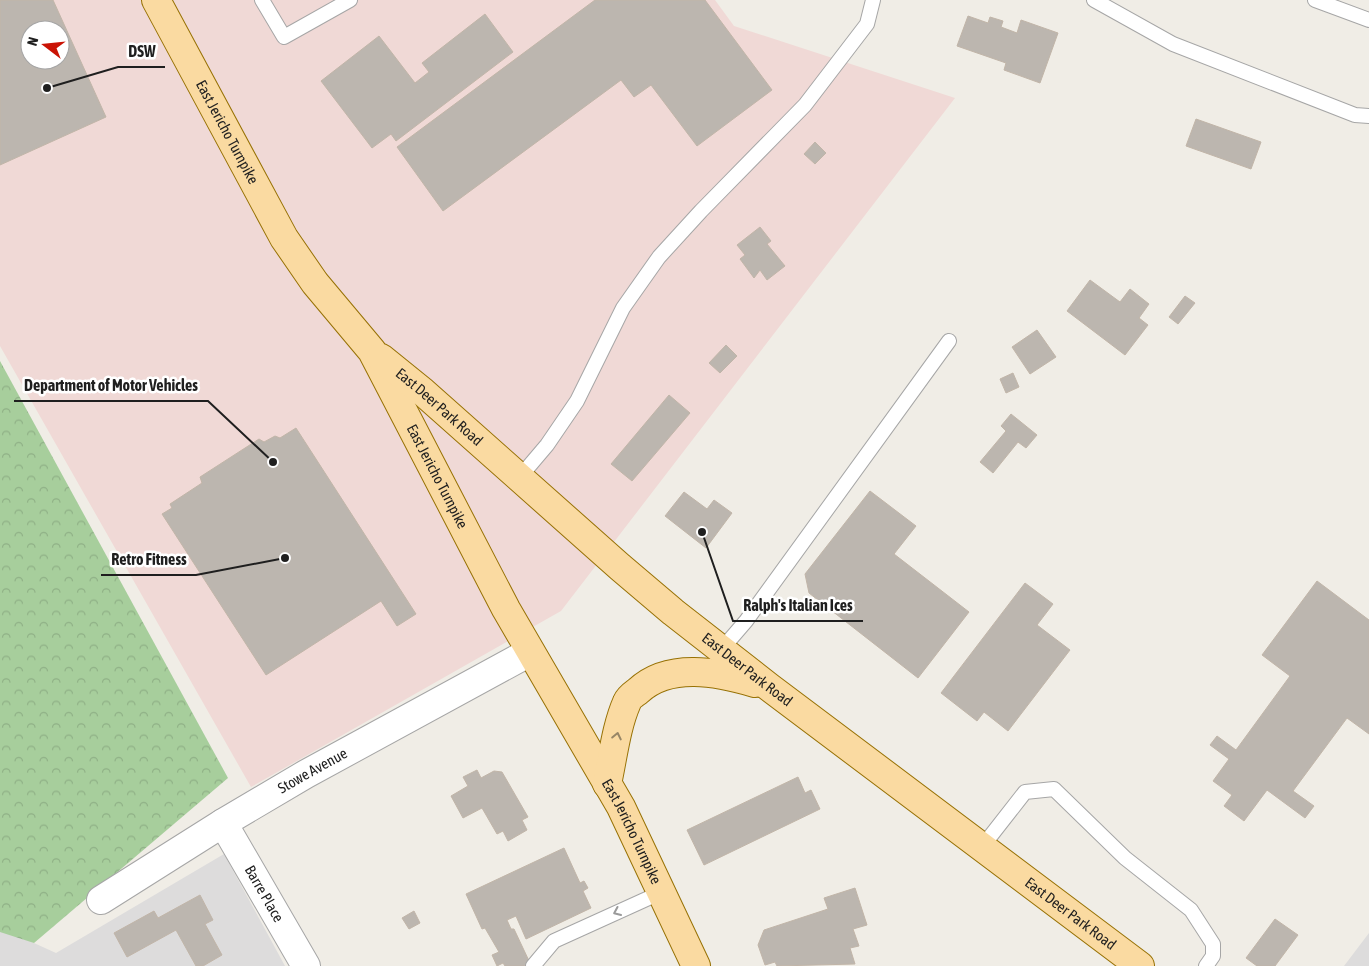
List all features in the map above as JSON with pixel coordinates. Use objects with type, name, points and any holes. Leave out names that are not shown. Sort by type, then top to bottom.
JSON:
[{"type":"main road","name":"East Jericho Turnpike","points":[[156,0],[284,238],[315,283],[372,351],[530,652],[607,784],[662,892],[696,966]]},
{"type":"main road","name":"East Deer Park Road","points":[[372,351],[424,392],[620,567],[721,650],[1140,966]]},
{"type":"main road","points":[[607,784],[619,727],[628,700],[647,682],[667,675],[687,672],[723,673],[769,687]]},
{"type":"street","name":"Stowe Avenue","points":[[101,900],[223,823],[306,774],[530,652]]},
{"type":"street","name":"Barre Place","points":[[223,823],[306,966]]},
{"type":"lane","points":[[262,0],[284,37],[350,0]]},
{"type":"lane","points":[[520,478],[547,445],[577,402],[623,308],[659,257],[701,211],[805,106],[867,24],[873,0]]},
{"type":"lane","points":[[1094,0],[1173,44],[1355,115],[1369,116]]},
{"type":"lane","points":[[1315,0],[1369,20]]},
{"type":"lane","points":[[721,650],[746,621],[950,342]]},
{"type":"lane","points":[[982,848],[1025,792],[1054,789],[1125,858],[1191,910],[1213,944],[1213,956],[1206,966]]},
{"type":"lane","points":[[533,966],[554,941],[662,892]]},
{"type":"shaded area","points":[[0,0],[715,0],[734,26],[955,98],[561,611],[251,787],[0,346]]},
{"type":"shaded area","points":[[224,854],[285,966],[0,966],[0,921],[34,943],[56,953]]},
{"type":"shaded area","points":[[1369,933],[1369,966],[1344,966]]},
{"type":"green space","points":[[0,361],[228,778],[34,943],[0,932]]},
{"type":"building","points":[[0,0],[53,0],[62,20],[20,20],[20,70],[70,70],[70,38],[106,117],[0,165]]},
{"type":"building","points":[[595,0],[705,0],[772,90],[697,146],[651,85],[634,97],[621,80],[443,211],[397,147]]},
{"type":"building","points":[[485,14],[513,52],[396,141],[391,134],[372,148],[321,81],[379,36],[415,83],[429,72],[422,63]]},
{"type":"building","points":[[968,16],[988,23],[990,17],[1003,21],[1001,27],[1017,33],[1021,20],[1058,33],[1040,83],[1004,70],[1006,63],[957,46]]},
{"type":"building","points":[[1196,119],[1261,142],[1251,169],[1186,146]]},
{"type":"building","points":[[815,142],[826,153],[815,164],[804,154]]},
{"type":"building","points":[[760,227],[771,241],[767,244],[785,266],[767,280],[760,270],[754,278],[740,259],[745,255],[737,245]]},
{"type":"building","points":[[1090,280],[1120,302],[1130,289],[1149,304],[1139,318],[1148,325],[1125,355],[1067,311]]},
{"type":"building","points":[[1185,296],[1195,303],[1178,324],[1169,317]]},
{"type":"building","points":[[1037,330],[1056,357],[1030,374],[1012,347]]},
{"type":"building","points":[[726,345],[737,356],[720,373],[709,363]]},
{"type":"building","points":[[1013,373],[1019,387],[1006,393],[1000,379]]},
{"type":"building","points":[[669,395],[690,413],[632,481],[611,464]]},
{"type":"building","points":[[1011,414],[1037,435],[1026,448],[1018,442],[993,473],[980,462],[1006,431],[1001,426]]},
{"type":"building","points":[[296,428],[416,614],[397,626],[381,601],[266,675],[162,514],[172,508],[170,504],[202,483],[200,477],[259,439],[264,442],[275,436],[280,438]]},
{"type":"building","points":[[870,491],[916,526],[894,554],[969,612],[918,678],[809,593],[805,574]]},
{"type":"building","points":[[684,492],[707,509],[714,500],[732,513],[706,548],[665,516]]},
{"type":"building","points":[[1317,581],[1369,620],[1369,734],[1347,718],[1293,791],[1314,806],[1305,818],[1267,790],[1244,821],[1224,806],[1232,795],[1213,781],[1229,759],[1210,745],[1217,736],[1236,750],[1290,676],[1262,655]]},
{"type":"building","points":[[1025,583],[1053,604],[1037,625],[1070,650],[1008,731],[984,712],[977,721],[941,693]]},
{"type":"building","points":[[477,770],[481,778],[494,771],[502,772],[528,817],[522,820],[527,830],[508,841],[503,831],[497,834],[482,808],[463,818],[451,796],[468,786],[463,777]]},
{"type":"building","points":[[798,777],[805,793],[811,790],[820,809],[704,865],[687,830]]},
{"type":"building","points":[[564,848],[580,883],[584,881],[588,888],[583,891],[591,908],[526,939],[516,916],[507,920],[511,929],[514,929],[530,963],[524,966],[505,966],[503,963],[497,966],[492,955],[499,952],[485,928],[482,929],[466,894]]},
{"type":"building","points":[[855,888],[867,925],[853,929],[859,946],[850,948],[855,964],[777,966],[775,962],[765,965],[758,945],[764,930],[828,909],[824,898]]},
{"type":"building","points":[[200,895],[213,920],[205,924],[222,955],[203,966],[196,966],[176,930],[127,957],[114,933],[154,911],[158,918]]},
{"type":"building","points":[[414,911],[420,923],[409,929],[402,918]]},
{"type":"building","points":[[1275,919],[1298,935],[1275,966],[1257,966],[1246,958]]},
{"type":"place","name":"DSW","points":[[47,88]]},
{"type":"place","name":"Department of Motor Vehicles","points":[[273,462]]},
{"type":"place","name":"Ralph's Italian Ices","points":[[702,532]]},
{"type":"place","name":"Retro Fitness","points":[[285,558]]}]
